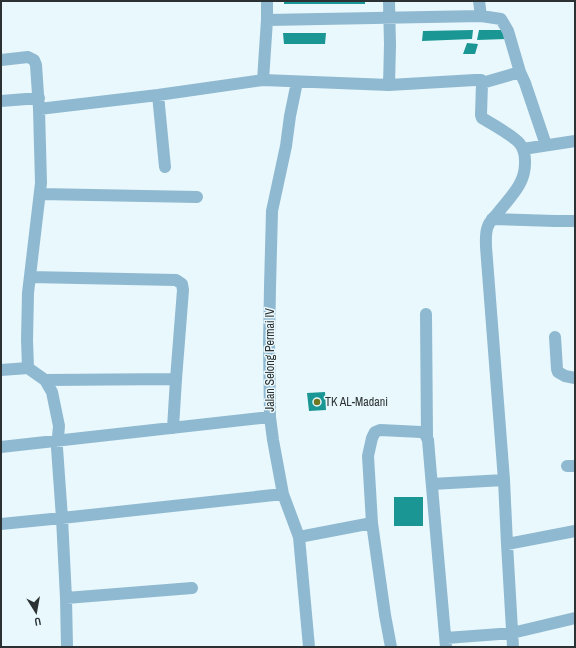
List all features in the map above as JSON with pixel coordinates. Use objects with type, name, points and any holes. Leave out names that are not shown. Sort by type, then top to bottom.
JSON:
[{"type":"street","points":[[263,80],[267,1]]},
{"type":"street","points":[[389,1],[389,85]]},
{"type":"street","points":[[478,1],[481,16]]},
{"type":"street","points":[[267,20],[481,16],[501,19],[508,31],[520,72],[546,145]]},
{"type":"street","points":[[1,60],[28,56],[34,60],[36,64],[39,104],[41,183],[28,293],[28,368]]},
{"type":"street","points":[[482,83],[520,72]]},
{"type":"street","points":[[1,101],[39,104],[158,96],[263,80],[389,85],[475,80],[481,80],[482,83]]},
{"type":"street","name":"Jalan Selong Permai IV","points":[[297,82],[286,146],[272,211],[269,344],[270,417],[283,494],[299,537],[309,647]]},
{"type":"street","points":[[482,83],[482,118],[514,138],[520,144],[523,149],[525,166],[524,175],[519,186],[492,219],[486,234],[504,480],[513,647]]},
{"type":"street","points":[[158,96],[165,167]]},
{"type":"street","points":[[523,149],[575,141]]},
{"type":"street","points":[[40,194],[197,197]]},
{"type":"street","points":[[492,219],[575,221]]},
{"type":"street","points":[[30,277],[176,280],[182,284],[183,290],[173,428]]},
{"type":"street","points":[[426,314],[427,436],[446,642],[512,633],[575,618]]},
{"type":"street","points":[[555,337],[558,372],[565,376],[575,378]]},
{"type":"street","points":[[1,370],[28,368],[45,380],[52,392],[55,403],[59,426],[57,448],[62,518],[67,647]]},
{"type":"street","points":[[45,380],[176,379]]},
{"type":"street","points":[[1,447],[270,417]]},
{"type":"street","points":[[391,647],[372,523],[368,456],[372,438],[375,432],[380,430],[421,432],[427,436]]},
{"type":"street","points":[[432,484],[504,480]]},
{"type":"street","points":[[1,524],[283,494]]},
{"type":"street","points":[[299,537],[372,523]]},
{"type":"street","points":[[507,544],[575,531]]},
{"type":"street","points":[[66,598],[192,588]]},
{"type":"building","points":[[284,1],[365,1],[365,4],[284,4]]},
{"type":"building","points":[[473,30],[472,39],[422,41],[423,31]]},
{"type":"building","points":[[479,30],[501,30],[506,39],[477,40]]},
{"type":"building","points":[[283,33],[326,33],[325,44],[284,44]]},
{"type":"building","points":[[467,43],[478,44],[475,54],[463,54]]},
{"type":"building","name":"TK AL-Madani","points":[[325,392],[326,410],[309,411],[307,393]]},
{"type":"building","points":[[394,497],[423,497],[423,526],[394,526]]},
{"type":"place","name":"TK AL-Madani","points":[[317,402]]}]
